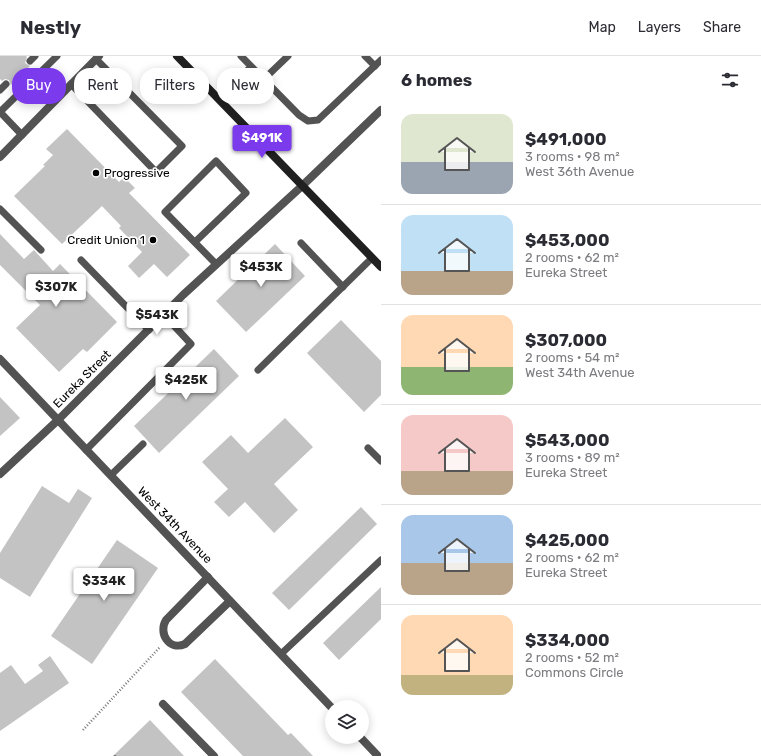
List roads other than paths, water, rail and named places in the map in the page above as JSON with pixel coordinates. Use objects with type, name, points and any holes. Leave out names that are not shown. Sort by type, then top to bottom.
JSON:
[{"type":"main road","points":[[177,56],[217,97]]},
{"type":"main road","points":[[224,104],[381,267]]},
{"type":"street","points":[[0,157],[98,58]]},
{"type":"street","name":"Eureka Street","points":[[0,474],[58,420],[216,264],[302,186],[381,110]]},
{"type":"street","name":"West 34th Avenue","points":[[0,359],[325,701]]},
{"type":"street","points":[[208,577],[166,620],[163,625],[166,641],[170,644],[180,646],[185,644],[230,601]]},
{"type":"street","points":[[163,704],[214,756]]},
{"type":"street","points":[[367,744],[378,756]]},
{"type":"lane","points":[[22,135],[0,112],[57,56]]},
{"type":"lane","points":[[241,56],[251,66]]},
{"type":"lane","points":[[274,69],[288,56]]},
{"type":"lane","points":[[365,56],[375,66]]},
{"type":"lane","points":[[71,84],[156,172],[182,146],[98,58]]},
{"type":"lane","points":[[274,89],[299,115],[308,121],[318,120],[381,60]]},
{"type":"lane","points":[[0,90],[6,84]]},
{"type":"lane","points":[[195,242],[246,193],[216,161],[165,212],[216,264]]},
{"type":"lane","points":[[0,209],[41,250]]},
{"type":"lane","points":[[301,243],[343,287]]},
{"type":"lane","points":[[258,370],[372,258]]},
{"type":"lane","points":[[81,260],[149,330]]},
{"type":"lane","points":[[86,450],[190,344],[164,315]]},
{"type":"lane","points":[[111,475],[143,444]]},
{"type":"lane","points":[[368,448],[381,461]]},
{"type":"lane","points":[[281,654],[381,560]]},
{"type":"place","name":"Progressive","points":[[96,173]]},
{"type":"place","name":"Credit Union 1","points":[[153,240]]}]
